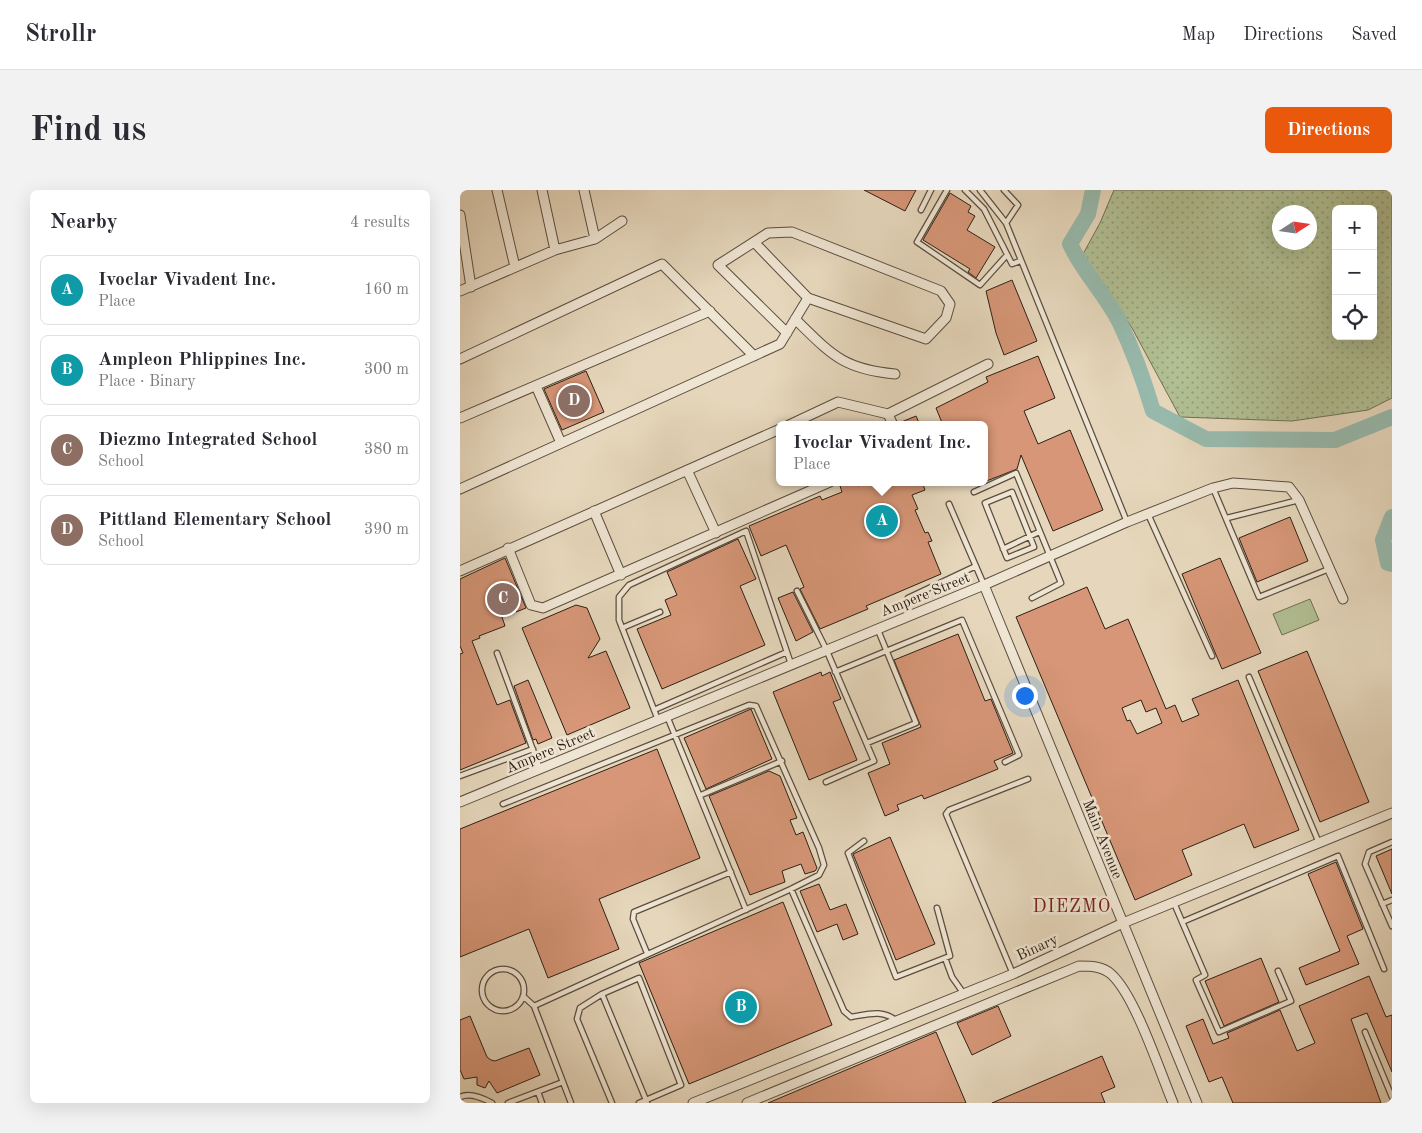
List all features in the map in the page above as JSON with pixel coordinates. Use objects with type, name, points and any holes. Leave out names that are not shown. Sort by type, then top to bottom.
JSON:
[{"type":"street","points":[[497,190],[515,267]]},
{"type":"street","points":[[542,190],[555,250]]},
{"type":"street","points":[[584,190],[595,239]]},
{"type":"street","points":[[460,215],[471,287]]},
{"type":"street","points":[[460,291],[555,250],[595,239],[622,221]]},
{"type":"street","points":[[754,242],[808,298],[926,339],[946,318],[950,304],[941,292],[792,232],[768,233],[718,265],[787,333]]},
{"type":"street","points":[[460,359],[662,264],[754,356]]},
{"type":"street","points":[[460,488],[780,344],[808,298]]},
{"type":"street","points":[[460,418],[710,311]]},
{"type":"street","points":[[795,319],[836,358],[877,372],[895,374]]},
{"type":"street","points":[[797,421],[838,402],[888,414],[988,364]]},
{"type":"street","points":[[536,386],[562,443]]},
{"type":"street","points":[[888,414],[891,421]]},
{"type":"street","points":[[460,571],[508,548],[776,431]]},
{"type":"street","points":[[687,470],[716,533]]},
{"type":"street","name":"Ampere Street","points":[[460,802],[984,585],[1127,522],[1213,488],[1233,483],[1289,487],[1298,500],[1343,599]]},
{"type":"street","points":[[508,548],[531,605],[543,608],[821,486]]},
{"type":"street","points":[[594,511],[621,574]]},
{"type":"street","name":"Main Avenue","points":[[984,585],[1197,1103]]},
{"type":"street","name":"Binary","points":[[692,1103],[964,994],[1123,924],[1392,813]]},
{"type":"street","points":[[747,1103],[1079,966],[1096,966],[1112,974],[1133,1005],[1173,1103]]},
{"type":"lane","points":[[922,210],[931,190]]},
{"type":"lane","points":[[947,190],[917,242],[980,285],[1007,256]]},
{"type":"lane","points":[[965,190],[984,209],[1012,264],[1020,261]]},
{"type":"lane","points":[[980,190],[1006,223],[1127,522]]},
{"type":"lane","points":[[1004,190],[1018,206],[1006,223]]},
{"type":"lane","points":[[988,486],[1016,473],[1039,532],[1051,556],[1061,583],[1032,598]]},
{"type":"lane","points":[[974,492],[987,486]]},
{"type":"lane","points":[[1213,488],[1259,597],[1329,569]]},
{"type":"lane","points":[[1012,492],[1030,537],[1034,548],[1006,558],[985,503],[1012,492]]},
{"type":"lane","points":[[1227,518],[1298,500]]},
{"type":"lane","points":[[949,504],[984,585]]},
{"type":"lane","points":[[1148,514],[1212,656]]},
{"type":"lane","points":[[746,910],[701,795],[675,735],[663,718],[654,710],[619,620],[619,597],[629,585],[746,531],[791,664]]},
{"type":"lane","points":[[1003,549],[1039,532]]},
{"type":"lane","points":[[908,598],[976,566]]},
{"type":"lane","points":[[797,591],[826,649],[874,761],[826,782]]},
{"type":"lane","points":[[622,628],[660,612]]},
{"type":"lane","points":[[836,672],[962,620],[1019,755],[1005,762]]},
{"type":"lane","points":[[867,743],[916,723],[878,628]]},
{"type":"lane","points":[[654,710],[787,652]]},
{"type":"lane","points":[[497,653],[540,769]]},
{"type":"lane","points":[[1249,677],[1319,843]]},
{"type":"lane","points":[[503,804],[749,705],[756,706],[782,761],[824,865],[819,875],[791,890],[647,953],[534,1006]]},
{"type":"lane","points":[[460,776],[533,749]]},
{"type":"lane","points":[[701,795],[782,761]]},
{"type":"lane","points":[[1012,974],[946,814],[949,810],[1028,779]]},
{"type":"lane","points":[[864,841],[848,853],[896,977],[950,956],[937,908]]},
{"type":"lane","points":[[1392,842],[1369,852],[1365,864],[1392,926]]},
{"type":"lane","points":[[1182,922],[1338,856],[1384,969]]},
{"type":"lane","points":[[647,953],[633,919],[634,912],[731,872]]},
{"type":"lane","points":[[791,890],[844,1011],[851,1017],[878,1012],[889,1014],[897,1021]]},
{"type":"lane","points":[[1382,904],[1392,900]]},
{"type":"lane","points":[[1174,903],[1206,975],[1196,980],[1219,1032],[1291,1001],[1278,971]]},
{"type":"lane","points":[[945,958],[952,977],[964,994]]},
{"type":"lane","points":[[504,968],[520,978],[524,990],[523,996],[520,1003],[507,1010],[493,1008],[484,997],[483,983],[491,972],[504,968]]},
{"type":"lane","points":[[612,1103],[577,1019],[580,1008],[602,994],[639,978],[681,1085],[640,1103]]},
{"type":"lane","points":[[602,994],[646,1102]]},
{"type":"lane","points":[[523,996],[534,1006],[571,1103]]},
{"type":"lane","points":[[1365,1032],[1392,1097]]},
{"type":"lane","points":[[512,1102],[563,1082]]},
{"type":"lane","points":[[538,1092],[542,1103]]},
{"type":"lane","points":[[460,1097],[481,1097],[492,1103]]},
{"type":"green space","points":[[1114,190],[1392,190],[1392,398],[1368,410],[1292,421],[1180,417],[1132,328],[1083,254],[1100,223]]},
{"type":"green space","points":[[1310,599],[1319,620],[1282,635],[1273,614]]},
{"type":"building","points":[[864,190],[916,190],[905,211]]},
{"type":"building","points":[[950,193],[971,206],[968,212],[975,216],[967,230],[995,247],[976,278],[968,272],[970,269],[923,240]]},
{"type":"building","points":[[1012,280],[1037,341],[1004,355],[996,333],[986,291]]},
{"type":"building","points":[[1038,356],[1055,398],[1024,411],[1038,444],[1070,430],[1103,510],[1053,531],[1021,455],[1017,469],[988,480],[988,421],[941,421],[936,408],[988,382],[986,377]]},
{"type":"building","points":[[586,371],[604,412],[562,430],[544,389]]},
{"type":"building","points":[[916,416],[918,421],[904,421]]},
{"type":"building","points":[[840,486],[924,486],[925,490],[912,495],[918,509],[915,510],[925,533],[928,532],[932,541],[928,542],[941,574],[866,606],[868,609],[820,629],[800,589],[804,587],[786,545],[761,556],[749,526],[820,496],[822,500],[842,492]]},
{"type":"building","points":[[1290,517],[1308,561],[1257,582],[1239,538]]},
{"type":"building","points":[[738,539],[756,579],[740,586],[765,645],[662,689],[637,629],[671,615],[665,600],[677,595],[667,572]]},
{"type":"building","points":[[505,558],[526,608],[516,612],[514,606],[500,611],[505,626],[479,636],[480,638],[472,641],[497,705],[510,700],[526,743],[460,770],[460,654],[463,653],[460,646],[460,579]]},
{"type":"building","points":[[1220,558],[1261,653],[1222,669],[1182,574]]},
{"type":"building","points":[[1087,587],[1105,629],[1128,619],[1166,709],[1175,705],[1182,722],[1199,715],[1192,699],[1238,680],[1299,830],[1254,848],[1244,824],[1182,850],[1192,875],[1135,900],[1016,617]],"holes":[[[1141,700],[1146,712],[1156,708],[1162,723],[1137,734],[1130,720],[1127,721],[1122,708]]]},
{"type":"building","points":[[793,592],[813,632],[796,641],[778,598]]},
{"type":"building","points":[[576,605],[587,608],[600,639],[588,658],[606,651],[630,708],[567,735],[522,628]]},
{"type":"building","points":[[958,634],[985,701],[991,699],[1013,753],[994,761],[998,769],[924,799],[922,795],[897,805],[899,810],[885,816],[868,773],[890,764],[882,743],[921,727],[894,660]]},
{"type":"building","points":[[1307,651],[1369,802],[1320,822],[1258,671]]},
{"type":"building","points":[[821,672],[822,676],[830,672],[841,699],[833,702],[857,760],[809,780],[773,692]]},
{"type":"building","points":[[528,680],[552,738],[538,744],[536,739],[533,740],[514,686]]},
{"type":"building","points":[[751,709],[772,759],[706,789],[684,738]]},
{"type":"building","points":[[657,749],[700,858],[599,899],[619,949],[548,978],[529,929],[460,957],[460,829]]},
{"type":"building","points":[[769,771],[780,776],[797,818],[790,820],[796,835],[803,832],[817,868],[815,871],[805,874],[801,864],[782,871],[785,882],[750,895],[709,796]]},
{"type":"building","points":[[890,837],[935,944],[896,960],[853,854]]},
{"type":"building","points":[[1392,849],[1392,894],[1376,856]]},
{"type":"building","points":[[1336,862],[1363,929],[1347,936],[1359,964],[1306,985],[1299,968],[1340,951],[1308,874]]},
{"type":"building","points":[[819,884],[830,910],[846,904],[858,934],[843,940],[837,924],[817,932],[800,891]]},
{"type":"building","points":[[783,902],[832,1025],[689,1084],[639,963]]},
{"type":"building","points":[[1261,958],[1279,1002],[1224,1026],[1205,981]]},
{"type":"building","points":[[1369,976],[1386,1017],[1392,1015],[1392,1072],[1367,1013],[1351,1019],[1381,1103],[1233,1103],[1222,1077],[1209,1082],[1186,1026],[1203,1019],[1213,1044],[1229,1038],[1227,1033],[1280,1010],[1297,1051],[1315,1043],[1299,1006]]},
{"type":"building","points":[[998,1006],[1011,1036],[972,1055],[957,1023]]},
{"type":"building","points":[[470,1016],[487,1057],[495,1061],[529,1048],[540,1075],[497,1093],[489,1081],[485,1088],[477,1085],[477,1077],[464,1079],[460,1070],[460,1020]]},
{"type":"building","points":[[936,1032],[966,1103],[768,1103],[929,1035]]},
{"type":"building","points":[[1102,1056],[1115,1087],[1101,1093],[1105,1103],[992,1103]]},
{"type":"waterway","points":[[1093,190],[1088,214],[1070,244],[1119,321],[1138,366],[1153,411],[1206,439],[1335,440],[1392,417]]},
{"type":"waterway","points":[[1392,517],[1383,540],[1388,563],[1392,564]]},
{"type":"place","name":"Pittland Elementary School","points":[[574,401]]},
{"type":"place","name":"Ivoclar Vivadent Inc.","points":[[882,521]]},
{"type":"place","name":"Diezmo Integrated School","points":[[503,599]]},
{"type":"place","name":"Ampleon Phlippines Inc.","points":[[741,1007]]},
{"type":"district","name":"DIEZMO","points":[[1072,906]]}]
